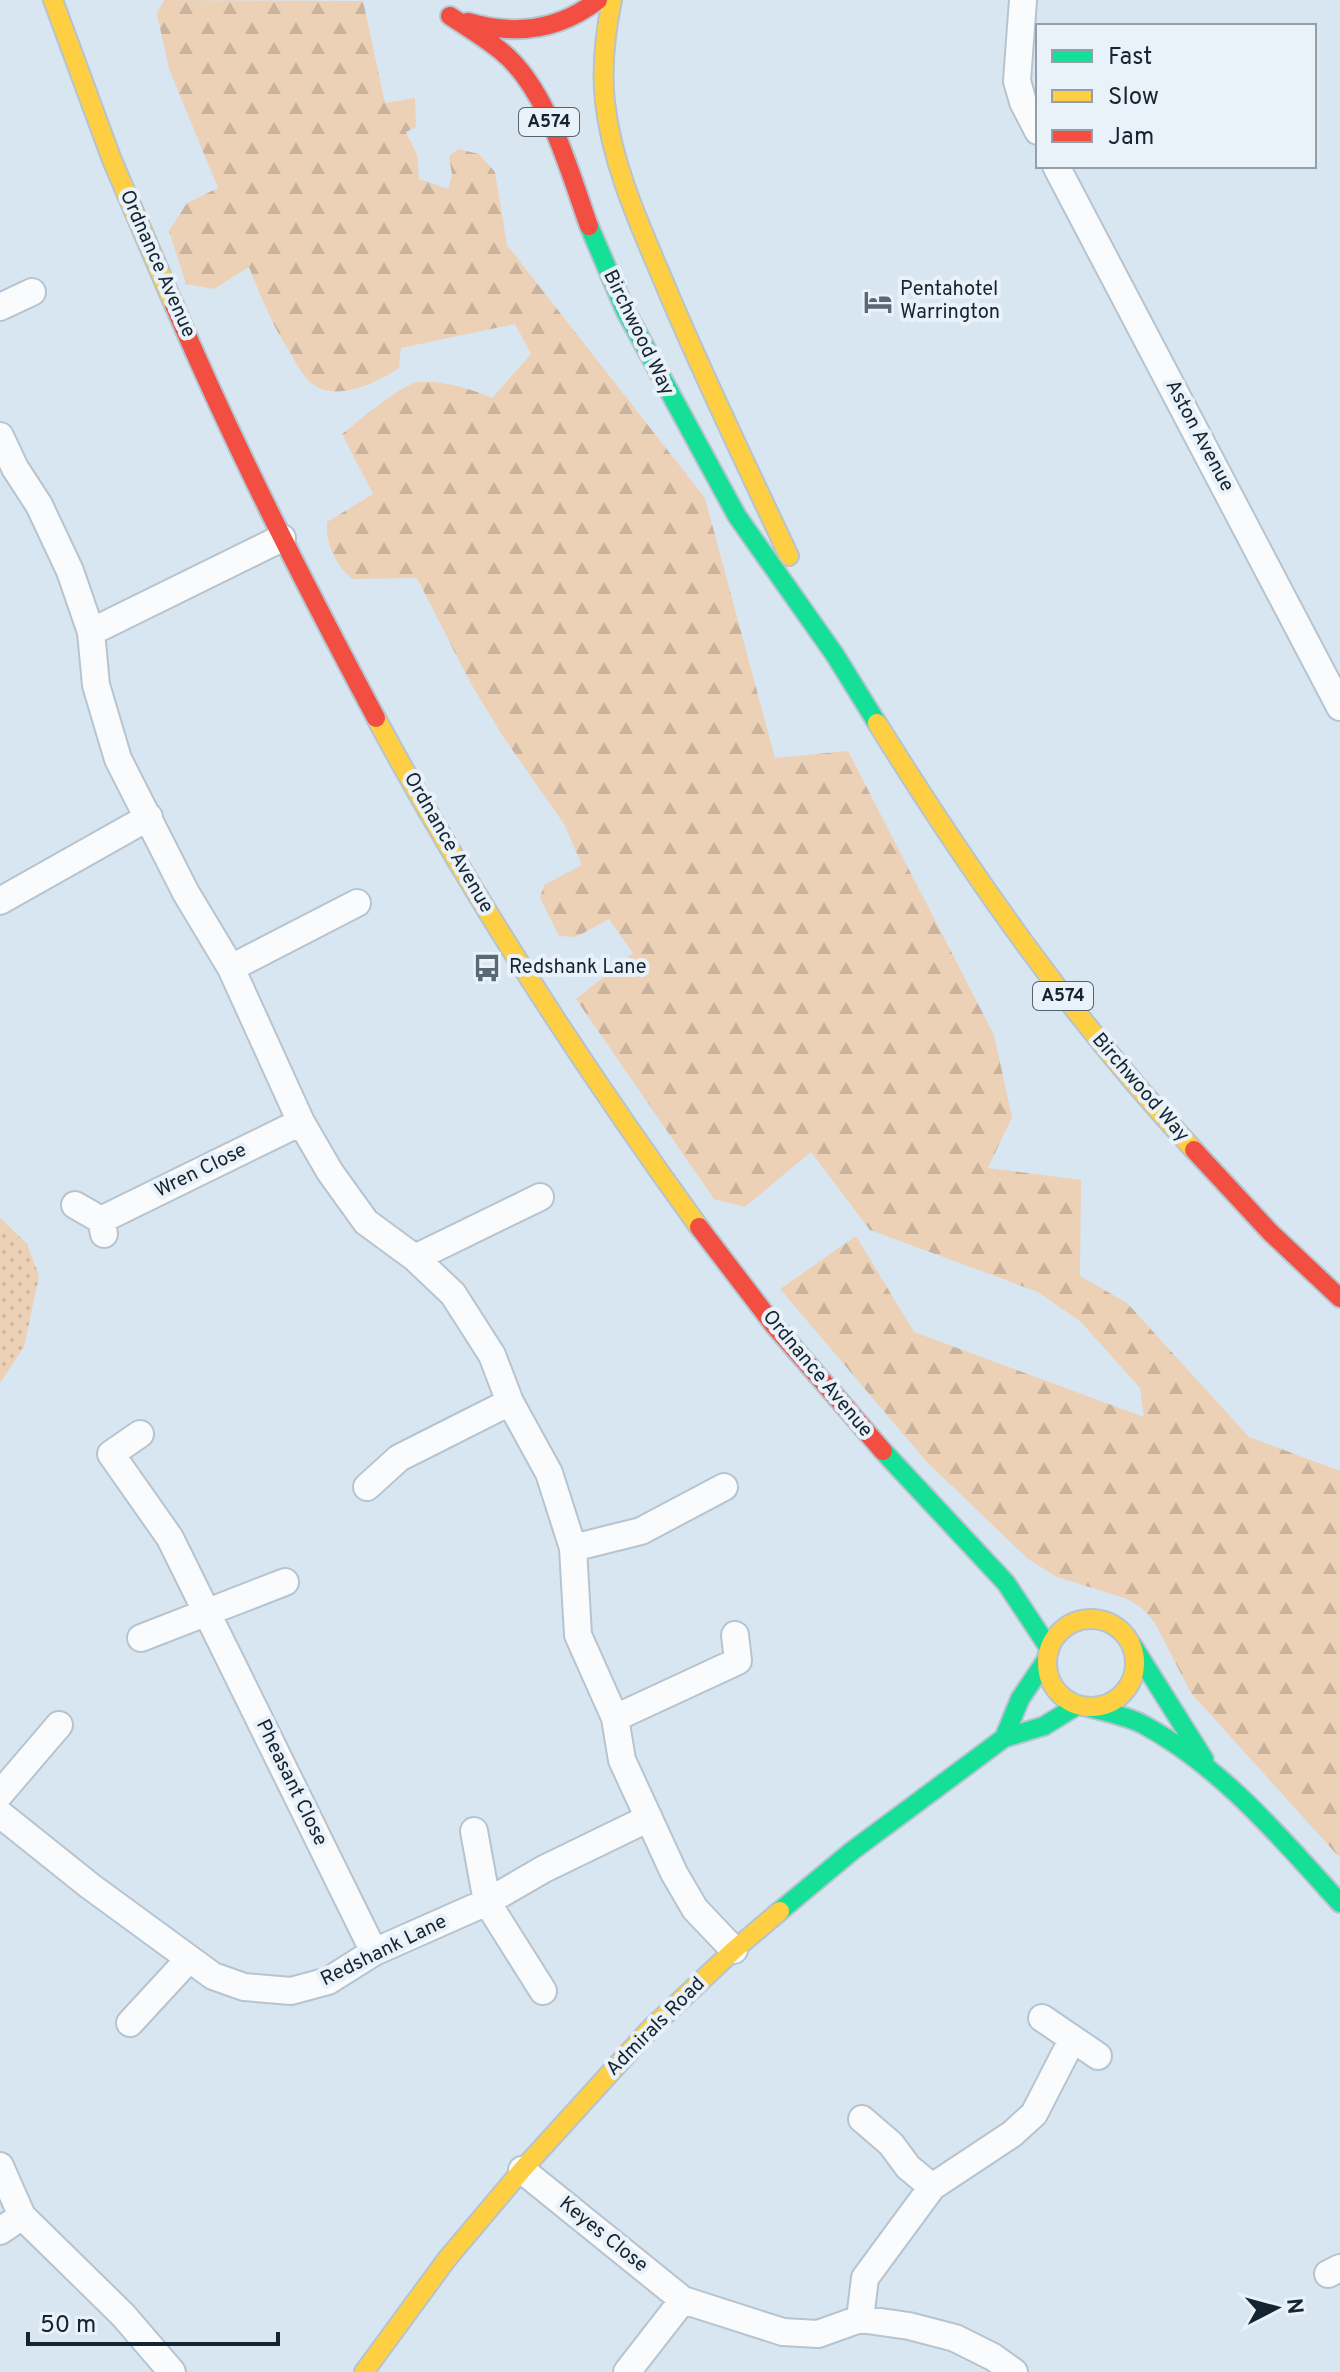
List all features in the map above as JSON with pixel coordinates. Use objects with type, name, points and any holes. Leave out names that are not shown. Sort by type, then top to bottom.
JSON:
[{"type":"street","name":"Ordnance Avenue","points":[[53,0],[120,180],[250,473],[366,701],[460,867],[537,991],[627,1126],[730,1269],[822,1385],[1008,1585],[1048,1653]]},
{"type":"street","name":"Birchwood Way","points":[[598,0],[589,9],[556,25],[520,31],[484,28],[444,12],[503,52],[530,84],[556,136],[603,262],[670,398],[737,516],[835,655],[933,813],[1061,993],[1151,1104],[1270,1232],[1340,1298]]},
{"type":"street","name":"Birchwood Way","points":[[612,0],[604,40],[603,79],[609,125],[625,187],[674,310],[835,655]]},
{"type":"street","points":[[1023,0],[1017,81],[1023,102],[1036,127]]},
{"type":"street","name":"Aston Avenue","points":[[1057,168],[1340,707]]},
{"type":"street","points":[[0,307],[32,292]]},
{"type":"street","points":[[0,436],[7,472],[39,505],[70,571],[91,632],[96,685],[118,759],[186,893],[231,968],[301,1122],[330,1172],[366,1222],[415,1258],[453,1294],[492,1355],[510,1402],[549,1473],[573,1548],[578,1635],[615,1718],[622,1760],[674,1873],[695,1909],[734,1950]]},
{"type":"street","points":[[91,632],[282,538]]},
{"type":"street","points":[[0,901],[149,817]]},
{"type":"street","points":[[231,968],[357,903]]},
{"type":"street","name":"Wren Close","points":[[75,1205],[103,1227],[301,1122]]},
{"type":"street","points":[[415,1258],[540,1197]]},
{"type":"street","points":[[367,1487],[399,1458],[510,1402]]},
{"type":"street","name":"Pheasant Close","points":[[140,1434],[111,1454],[170,1538],[374,1952]]},
{"type":"street","points":[[573,1548],[641,1531],[724,1487]]},
{"type":"street","points":[[141,1638],[285,1582]]},
{"type":"street","name":"Ordnance Avenue","points":[[1008,1585],[1036,1596]]},
{"type":"street","points":[[1064,1607],[1117,1626],[1127,1635],[1212,1771]]},
{"type":"street","points":[[1004,1738],[1020,1699],[1056,1635],[1078,1620],[1092,1618]]},
{"type":"street","points":[[615,1718],[738,1661],[735,1635]]},
{"type":"street","points":[[1084,1707],[1106,1706],[1119,1699],[1129,1688],[1135,1674],[1133,1646]]},
{"type":"street","points":[[1048,1653],[1048,1674],[1064,1699],[1141,1724],[1212,1771],[1283,1840],[1340,1903]]},
{"type":"street","name":"Admirals Road","points":[[364,2372],[447,2259],[522,2170],[651,2028],[734,1950],[852,1851],[1004,1738],[1044,1726],[1084,1707]]},
{"type":"street","points":[[0,1794],[59,1725]]},
{"type":"street","name":"Redshank Lane","points":[[0,1814],[90,1886],[213,1976],[244,1987],[291,1991],[328,1981],[374,1952],[487,1902],[544,1869],[649,1818]]},
{"type":"street","points":[[474,1831],[487,1902],[543,1991]]},
{"type":"street","points":[[130,2023],[189,1959]]},
{"type":"street","points":[[1042,2018],[1098,2056]]},
{"type":"street","points":[[860,2319],[865,2278],[932,2187],[1012,2134],[1034,2114],[1072,2040]]},
{"type":"street","points":[[862,2119],[932,2187]]},
{"type":"street","points":[[0,2166],[22,2216],[123,2315],[172,2372]]},
{"type":"street","name":"Keyes Close","points":[[522,2170],[683,2300],[783,2332],[818,2334],[860,2319],[909,2326],[955,2338],[993,2357],[1014,2372]]},
{"type":"street","points":[[0,2231],[22,2216]]},
{"type":"street","points":[[627,2372],[683,2300]]},
{"type":"green space","points":[[164,0],[363,1],[385,103],[415,98],[416,127],[406,132],[417,155],[419,179],[448,189],[452,175],[449,156],[458,149],[479,154],[495,172],[507,245],[705,498],[775,758],[848,751],[994,1035],[1012,1117],[988,1168],[1081,1180],[1080,1276],[1127,1303],[1249,1437],[1340,1471],[1340,1858],[1191,1693],[1155,1623],[1142,1608],[1125,1598],[1057,1577],[1028,1559],[927,1462],[780,1289],[856,1236],[914,1332],[1144,1417],[1140,1388],[1081,1322],[1038,1292],[870,1230],[811,1152],[745,1207],[714,1199],[576,999],[633,953],[609,919],[576,937],[559,936],[540,898],[544,885],[582,865],[564,824],[471,684],[417,578],[352,579],[333,554],[327,530],[327,522],[373,494],[342,434],[391,396],[419,382],[456,386],[492,398],[531,354],[515,324],[401,348],[399,368],[389,374],[353,389],[328,391],[317,387],[300,369],[272,321],[249,267],[214,289],[186,284],[169,231],[187,203],[218,188],[169,69],[157,14]]},
{"type":"green space","points":[[0,1218],[27,1244],[39,1276],[24,1347],[0,1383]]},
{"type":"traffic: fast","points":[[589,226],[625,310],[737,516],[835,655],[877,723]]},
{"type":"traffic: fast","points":[[883,1451],[1006,1583],[1049,1648]]},
{"type":"traffic: fast","points":[[1133,1646],[1204,1759]]},
{"type":"traffic: fast","points":[[1004,1738],[1020,1699],[1047,1659]]},
{"type":"traffic: fast","points":[[780,1911],[852,1851],[1004,1738],[1044,1726],[1078,1705]]},
{"type":"traffic: fast","points":[[1091,1708],[1138,1722],[1199,1762],[1250,1806],[1340,1903]]},
{"type":"traffic: slow","points":[[53,0],[112,160],[174,305]]},
{"type":"traffic: slow","points":[[612,0],[603,76],[609,125],[620,171],[693,350],[789,556]]},
{"type":"traffic: slow","points":[[376,718],[450,849],[529,978],[612,1104],[699,1227]]},
{"type":"traffic: slow","points":[[877,723],[949,835],[1065,998],[1149,1101],[1194,1150]]},
{"type":"traffic: slow","points":[[1091,1619],[1116,1626],[1128,1638],[1135,1663],[1128,1688],[1116,1700],[1091,1707],[1066,1700],[1054,1688],[1047,1663],[1054,1638],[1066,1626],[1091,1619]]},
{"type":"traffic: slow","points":[[364,2372],[447,2259],[522,2170],[651,2028],[780,1911]]},
{"type":"traffic: jam","points":[[468,22],[503,29],[536,28],[568,18],[598,0]]},
{"type":"traffic: jam","points":[[450,16],[501,51],[532,87],[565,156],[589,226]]},
{"type":"traffic: jam","points":[[174,305],[270,514],[376,718]]},
{"type":"traffic: jam","points":[[1194,1150],[1270,1232],[1340,1298]]},
{"type":"traffic: jam","points":[[699,1227],[773,1324],[883,1451]]},
{"type":"place","name":"Pentahotel Warrington","points":[[878,302]]},
{"type":"place","name":"Redshank Lane","points":[[487,968]]}]
